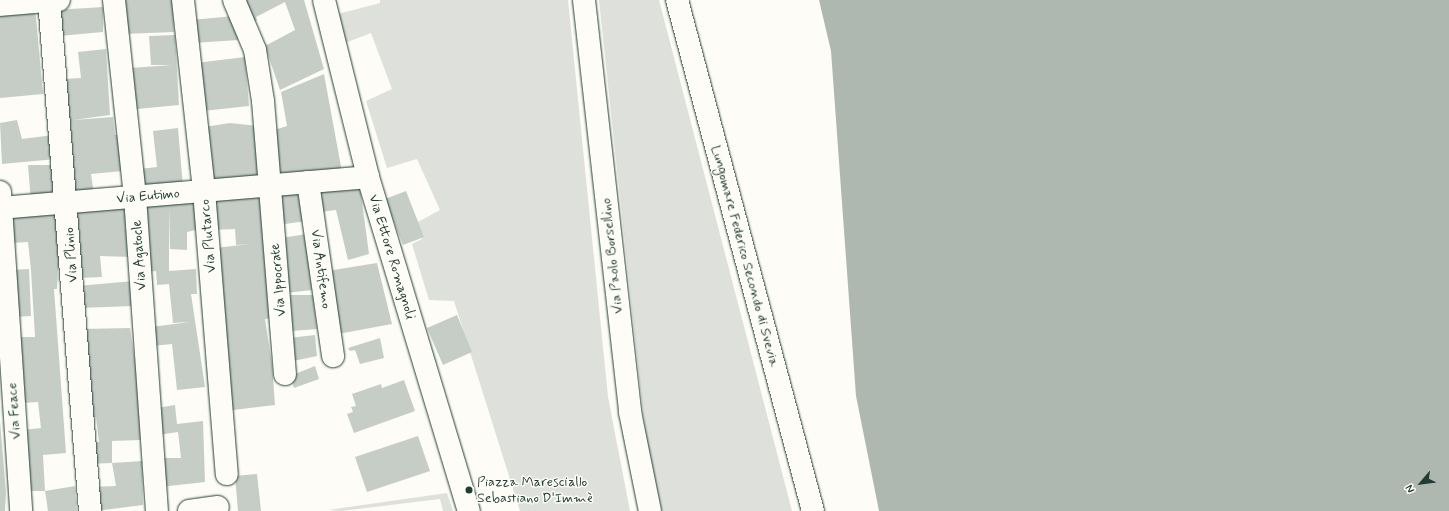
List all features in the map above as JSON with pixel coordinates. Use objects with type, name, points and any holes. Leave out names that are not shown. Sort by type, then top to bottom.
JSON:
[{"type":"street","points":[[0,5],[53,0]]},
{"type":"street","name":"Via Plinio","points":[[53,0],[90,511]]},
{"type":"street","name":"Via Agatocle","points":[[114,0],[136,197],[157,511]]},
{"type":"street","name":"Via Plutarco","points":[[183,0],[204,191],[227,474]]},
{"type":"street","name":"Via Ippocrate","points":[[234,0],[255,50],[263,100],[285,374]]},
{"type":"street","name":"Via Ettore Romagnoli","points":[[324,0],[368,177],[469,511]]},
{"type":"street","name":"Via Paolo Borsellino","points":[[584,0],[630,412],[650,511]]},
{"type":"street","name":"Lungomare Federico Secondo di Svevia","points":[[676,0],[813,511]]},
{"type":"street","name":"Via Eutimo","points":[[1,203],[67,203],[368,177]]},
{"type":"street","name":"Via Antifemo","points":[[308,182],[333,356]]},
{"type":"street","name":"Via Feace","points":[[1,203],[21,511]]},
{"type":"street","points":[[189,511],[218,508]]},
{"type":"shaded area","points":[[380,0],[568,0],[608,397],[630,511],[520,511],[454,301],[429,300],[412,244],[422,239],[416,223],[440,210],[417,159],[387,168],[366,101],[392,89],[371,33],[345,43],[338,14],[380,3]]},
{"type":"shaded area","points":[[599,0],[659,0],[792,511],[662,511],[646,442]]},
{"type":"shaded area","points":[[819,0],[1449,0],[1449,511],[879,511],[856,396],[831,51]]},
{"type":"shaded area","points":[[447,493],[453,511],[443,511],[440,499],[341,511],[328,510]]},
{"type":"building","points":[[119,0],[173,0],[174,32],[123,34]]},
{"type":"building","points":[[238,0],[304,0],[324,69],[280,90],[265,46],[295,30],[285,2],[256,17],[257,20],[248,25]]},
{"type":"building","points":[[35,7],[43,94],[0,98],[0,10]]},
{"type":"building","points":[[103,7],[103,32],[59,36],[55,10]]},
{"type":"building","points":[[234,16],[239,40],[193,43],[191,20]]},
{"type":"building","points":[[175,35],[179,105],[137,109],[130,68],[172,65],[151,65],[149,36]]},
{"type":"building","points":[[106,49],[110,115],[73,120],[113,117],[115,135],[120,135],[123,171],[91,174],[94,195],[71,198],[63,79],[81,78],[78,52]]},
{"type":"building","points":[[245,57],[249,106],[203,111],[196,63]]},
{"type":"building","points":[[324,74],[342,172],[278,180],[271,131],[287,126],[281,92]]},
{"type":"building","points":[[17,120],[22,139],[53,135],[56,159],[2,164],[0,123]]},
{"type":"building","points":[[230,123],[259,126],[263,181],[208,186],[204,127]]},
{"type":"building","points":[[178,128],[183,187],[142,192],[139,169],[157,167],[153,131]]},
{"type":"building","points":[[28,165],[55,165],[55,201],[31,202]]},
{"type":"building","points":[[360,187],[369,254],[348,260],[336,210],[319,212],[315,190]]},
{"type":"building","points":[[406,191],[424,237],[403,245],[385,199]]},
{"type":"building","points":[[304,192],[306,221],[278,225],[278,194]]},
{"type":"building","points":[[263,197],[272,318],[265,319],[272,364],[275,405],[225,411],[215,248],[250,244],[236,245],[235,229],[212,230],[211,201]]},
{"type":"building","points":[[197,202],[200,229],[187,232],[187,250],[170,249],[169,207],[169,271],[196,269],[197,294],[191,294],[205,387],[177,390],[172,344],[152,346],[151,327],[190,322],[173,323],[169,284],[157,285],[156,271],[147,272],[141,205]]},
{"type":"building","points":[[130,206],[132,257],[100,256],[102,277],[79,278],[73,210]]},
{"type":"building","points":[[61,212],[64,268],[58,268],[57,289],[54,289],[66,453],[43,455],[45,491],[25,491],[22,430],[41,428],[38,402],[22,403],[14,337],[35,337],[31,270],[28,242],[10,243],[7,216]]},
{"type":"building","points":[[307,234],[312,290],[286,293],[281,238]]},
{"type":"building","points":[[377,263],[392,324],[338,334],[327,271]]},
{"type":"building","points":[[29,269],[31,316],[13,317],[11,270]]},
{"type":"building","points":[[134,281],[133,306],[79,308],[77,286]]},
{"type":"building","points":[[286,295],[313,295],[317,329],[292,331]]},
{"type":"building","points":[[457,315],[472,352],[443,365],[427,328]]},
{"type":"building","points":[[130,328],[136,369],[141,440],[112,441],[112,463],[88,464],[87,442],[99,442],[96,417],[88,418],[80,329]]},
{"type":"building","points":[[315,335],[317,356],[293,361],[289,338]]},
{"type":"building","points":[[380,338],[384,358],[360,364],[355,350],[350,351],[348,348]]},
{"type":"building","points":[[315,366],[319,379],[294,388],[290,376]]},
{"type":"building","points":[[404,380],[415,411],[354,433],[347,414],[353,412],[351,407],[356,406],[352,394],[381,384],[382,388]]},
{"type":"building","points":[[175,405],[177,424],[203,421],[205,482],[160,487],[157,458],[181,458],[178,432],[158,435],[156,408]]},
{"type":"building","points":[[0,421],[6,493],[5,511],[0,511]]},
{"type":"building","points":[[418,436],[430,471],[367,492],[355,457]]},
{"type":"building","points":[[142,461],[143,505],[96,511],[90,487],[116,486],[112,463]]},
{"type":"building","points":[[257,474],[261,511],[238,511],[235,476]]},
{"type":"building","points":[[75,486],[77,511],[48,511],[45,491]]},
{"type":"place","name":"Piazza Maresciallo Sebastiano D'Immè","points":[[469,490]]}]
